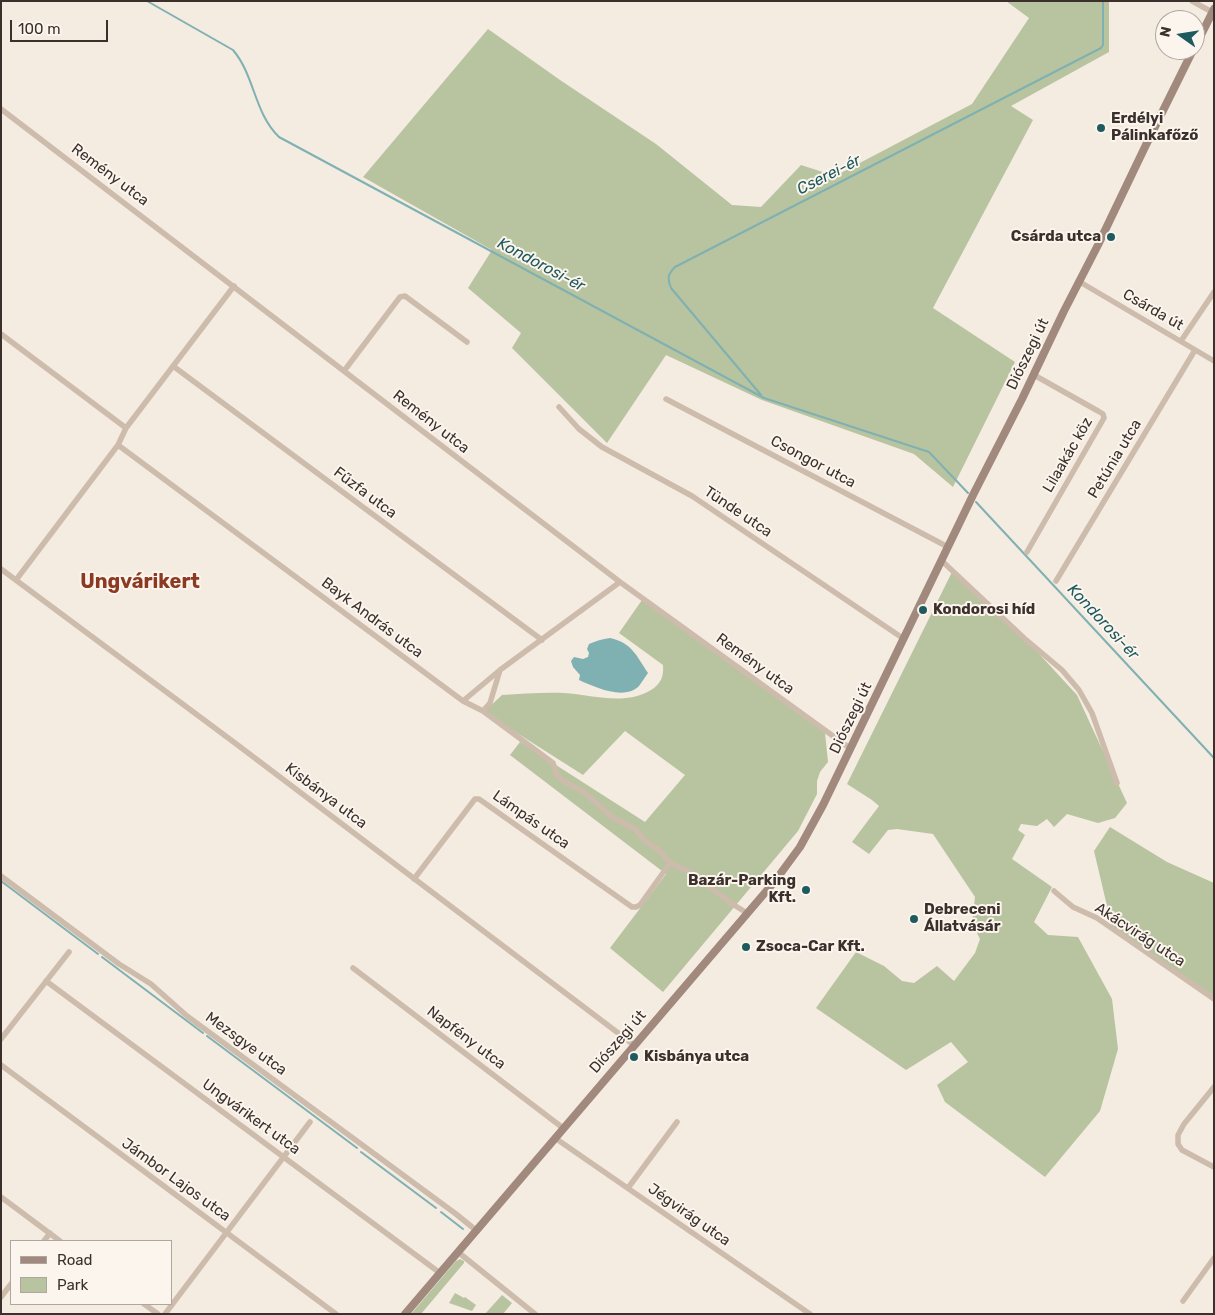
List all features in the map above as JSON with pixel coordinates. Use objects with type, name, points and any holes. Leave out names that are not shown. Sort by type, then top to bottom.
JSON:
[{"type":"main road","name":"Diószegi út","points":[[1205,27],[1213,11]]},
{"type":"main road","name":"Diószegi út","points":[[405,1314],[775,881],[800,847],[851,749],[1188,60]]},
{"type":"street","points":[[1192,1],[1213,11]]},
{"type":"street","name":"Remény utca","points":[[1,108],[620,582],[851,749]]},
{"type":"street","name":"Csárda út","points":[[1080,282],[1214,361]]},
{"type":"street","points":[[16,580],[118,445],[126,428],[234,286]]},
{"type":"street","points":[[1181,341],[1214,292]]},
{"type":"street","points":[[344,371],[400,297],[405,296],[467,342]]},
{"type":"street","points":[[1,334],[126,428]]},
{"type":"street","name":"Petúnia utca","points":[[1056,581],[1195,350]]},
{"type":"street","name":"Fűzfa utca","points":[[173,366],[542,640]]},
{"type":"street","name":"Lilaakác köz","points":[[1027,552],[1104,418],[1103,414],[1098,410],[1034,375]]},
{"type":"street","name":"Csongor utca","points":[[666,399],[948,548]]},
{"type":"street","name":"Tünde utca","points":[[559,407],[579,429],[602,446],[692,496],[904,639]]},
{"type":"street","name":"Bayk András utca","points":[[118,445],[463,701],[483,711],[553,763],[557,775],[563,781],[584,792],[612,817],[636,829],[644,840],[659,850],[670,863],[688,871],[747,913]]},
{"type":"street","points":[[942,561],[1024,638],[1062,670],[1079,690],[1092,713],[1117,783]]},
{"type":"street","name":"Kisbánya utca","points":[[1,569],[236,743],[634,1045]]},
{"type":"street","points":[[463,701],[500,670],[620,582]]},
{"type":"street","points":[[483,711],[490,703],[500,670]]},
{"type":"street","name":"Lámpás utca","points":[[414,879],[475,799],[479,799],[629,905],[636,907],[640,905],[670,863]]},
{"type":"street","name":"Mezsgye utca","points":[[1,876],[119,964],[151,984],[187,1016],[477,1231]]},
{"type":"street","name":"Akácvirág utca","points":[[1054,891],[1073,907],[1097,918],[1214,999]]},
{"type":"street","points":[[1,1039],[69,952]]},
{"type":"street","name":"Napfény utca","points":[[353,968],[563,1128]]},
{"type":"street","name":"Ungvárikert utca","points":[[46,981],[440,1273]]},
{"type":"street","name":"Jámbor Lajos utca","points":[[1,1065],[336,1314]]},
{"type":"street","points":[[1214,1087],[1184,1124],[1178,1136],[1178,1144],[1182,1150],[1214,1167]]},
{"type":"street","points":[[172,1305],[310,1122]]},
{"type":"street","points":[[628,1188],[677,1122]]},
{"type":"street","name":"Jégvirág utca","points":[[555,1138],[810,1314]]},
{"type":"street","points":[[1,1197],[59,1240]]},
{"type":"street","points":[[45,1240],[50,1233]]},
{"type":"street","points":[[458,1252],[535,1314]]},
{"type":"street","points":[[1183,1301],[1214,1258]]},
{"type":"street","points":[[1,1297],[10,1285]]},
{"type":"street","points":[[145,1305],[158,1314]]},
{"type":"green space","points":[[1006,1],[1109,1],[1109,52],[1011,106],[1033,120],[933,308],[1015,362],[953,487],[914,454],[762,400],[666,355],[607,443],[512,348],[521,333],[468,288],[492,250],[363,177],[488,29],[656,144],[732,205],[761,207],[801,165],[835,176],[972,104],[1029,18]]},
{"type":"green space","points":[[952,572],[1030,644],[1077,695],[1127,803],[1115,818],[1098,823],[1067,814],[1054,827],[1047,819],[1037,826],[1021,824],[1018,830],[1025,835],[1012,859],[1052,887],[1034,922],[1048,935],[1078,937],[1112,999],[1118,1049],[1100,1111],[1045,1177],[945,1102],[937,1085],[968,1062],[951,1042],[906,1070],[816,1008],[856,952],[884,966],[902,981],[914,983],[937,966],[954,981],[975,953],[980,939],[972,923],[975,897],[933,834],[897,829],[888,830],[869,854],[852,842],[879,806],[847,784]]},
{"type":"green space","points":[[642,600],[825,733],[828,762],[820,772],[817,781],[817,794],[798,831],[663,992],[610,948],[666,874],[510,755],[520,742],[645,822],[685,775],[625,731],[583,775],[484,712],[502,695],[556,693],[620,699],[641,695],[654,688],[661,679],[663,665],[619,633]]},
{"type":"green space","points":[[1110,827],[1167,862],[1214,883],[1214,996],[1112,927],[1094,851]]},
{"type":"green space","points":[[460,1259],[464,1263],[421,1314],[411,1314],[456,1261]]},
{"type":"green space","points":[[455,1293],[476,1305],[472,1311],[449,1303]]},
{"type":"green space","points":[[502,1295],[512,1303],[503,1314],[485,1314]]},
{"type":"water","points":[[610,638],[629,647],[637,655],[648,673],[639,686],[633,690],[618,693],[593,686],[579,680],[580,675],[573,667],[571,661],[574,657],[583,659],[588,657],[587,649],[589,644]]},
{"type":"waterway","name":"Kondorosi-ér","points":[[147,1],[233,50],[246,71],[264,117],[279,137],[764,398],[929,452],[968,493]]},
{"type":"waterway","name":"Cserei-ér","points":[[761,395],[671,288],[669,276],[675,267],[1101,48],[1103,45],[1103,1]]},
{"type":"waterway","name":"Kondorosi-ér","points":[[976,502],[1214,758]]},
{"type":"waterway","points":[[1,881],[98,954]]},
{"type":"waterway","points":[[102,957],[203,1033]]},
{"type":"waterway","points":[[207,1036],[357,1148]]},
{"type":"waterway","points":[[361,1152],[436,1208]]},
{"type":"waterway","points":[[441,1212],[463,1229]]},
{"type":"place","name":"Erdélyi Pálinkafőző","points":[[1101,128]]},
{"type":"place","name":"Csárda utca","points":[[1111,237]]},
{"type":"place","name":"Kondorosi híd","points":[[923,610]]},
{"type":"place","name":"Bazár-Parking Kft.","points":[[806,890]]},
{"type":"place","name":"Debreceni Állatvásár","points":[[914,919]]},
{"type":"place","name":"Zsoca-Car Kft.","points":[[746,947]]},
{"type":"place","name":"Kisbánya utca","points":[[634,1057]]},
{"type":"district","name":"Ungvárikert","points":[[140,582]]}]
